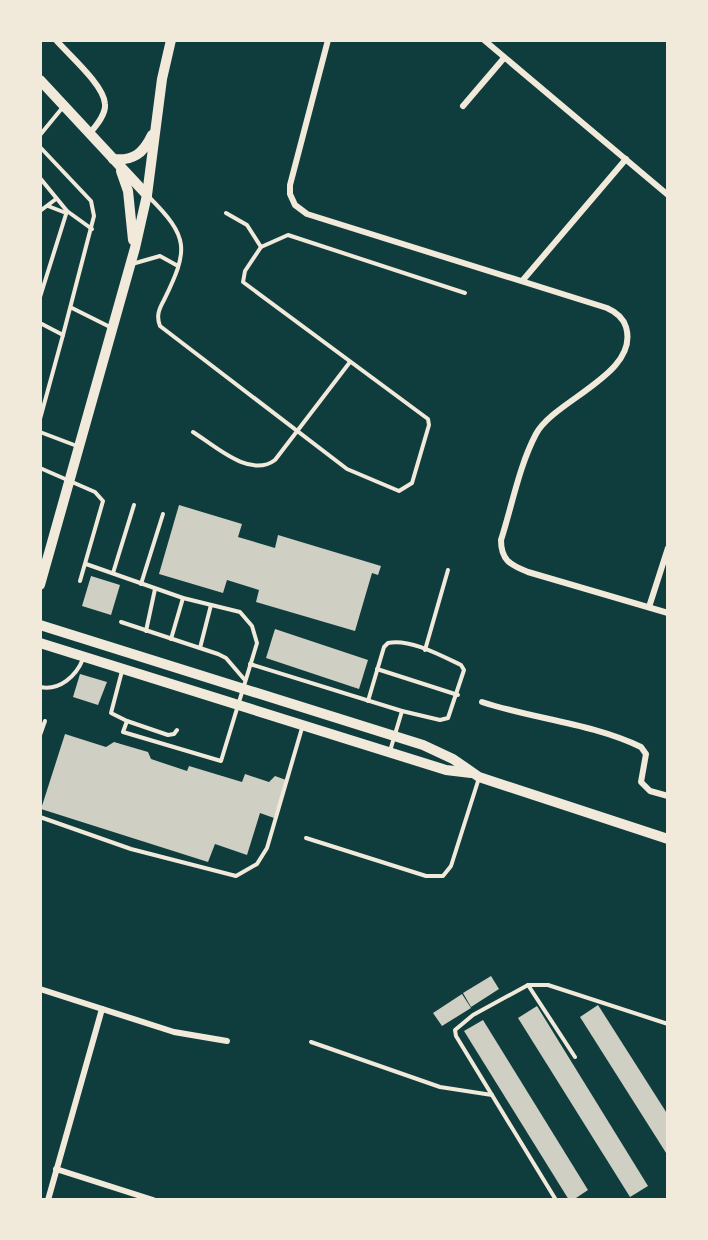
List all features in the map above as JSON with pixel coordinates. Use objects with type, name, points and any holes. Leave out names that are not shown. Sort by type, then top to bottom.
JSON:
[{"type":"main road","points":[[40,585],[71,482],[135,248],[147,195],[171,40]]},
{"type":"main road","points":[[40,80],[147,195]]},
{"type":"main road","points":[[114,160],[130,159],[140,154],[156,127]]},
{"type":"main road","points":[[114,160],[128,191],[135,248]]},
{"type":"main road","points":[[40,625],[243,684],[394,735],[441,752],[475,775]]},
{"type":"main road","points":[[40,643],[446,770],[475,775],[668,838]]},
{"type":"street","points":[[56,40],[103,96],[104,111],[90,133]]},
{"type":"street","points":[[328,40],[290,185],[290,194],[295,205],[307,214],[344,227],[523,280],[614,311],[625,323],[627,338],[620,358],[609,373],[553,414],[536,434],[501,540],[503,556],[513,566],[668,613]]},
{"type":"street","points":[[484,40],[668,195]]},
{"type":"street","points":[[462,106],[504,58]]},
{"type":"street","points":[[523,280],[626,159]]},
{"type":"street","points":[[649,607],[668,548]]},
{"type":"street","points":[[482,702],[509,711],[552,719],[641,747],[646,754],[641,782],[650,791],[668,796]]},
{"type":"street","points":[[40,989],[174,1032],[227,1041]]},
{"type":"street","points":[[48,1200],[102,1009]]},
{"type":"street","points":[[56,1169],[153,1200]]},
{"type":"lane","points":[[40,135],[64,105]]},
{"type":"lane","points":[[40,147],[91,201],[94,216],[72,308],[40,419]]},
{"type":"lane","points":[[40,178],[66,212]]},
{"type":"lane","points":[[147,195],[180,234],[181,245],[177,266],[158,313],[160,326],[347,469],[399,491],[411,485],[429,425],[428,419],[243,282],[244,271],[261,247],[288,235],[465,293]]},
{"type":"lane","points":[[40,212],[56,199]]},
{"type":"lane","points":[[48,206],[66,212],[92,229]]},
{"type":"lane","points":[[40,297],[66,212]]},
{"type":"lane","points":[[226,213],[244,223],[261,247]]},
{"type":"lane","points":[[131,264],[160,256],[177,266]]},
{"type":"lane","points":[[72,308],[113,328]]},
{"type":"lane","points":[[40,323],[63,335]]},
{"type":"lane","points":[[193,432],[231,456],[259,467],[275,460],[350,362]]},
{"type":"lane","points":[[40,432],[80,448]]},
{"type":"lane","points":[[40,468],[95,492],[104,501],[80,581]]},
{"type":"lane","points":[[113,573],[134,505]]},
{"type":"lane","points":[[141,584],[163,514]]},
{"type":"lane","points":[[86,564],[183,598],[240,612],[250,623],[257,639],[221,761],[123,732],[127,721]]},
{"type":"lane","points":[[424,650],[448,570]]},
{"type":"lane","points":[[146,631],[155,589]]},
{"type":"lane","points":[[171,639],[183,598]]},
{"type":"lane","points":[[200,648],[212,605]]},
{"type":"lane","points":[[121,622],[226,658],[243,684]]},
{"type":"lane","points":[[250,664],[368,701],[402,711],[445,720],[452,715],[465,672],[463,667],[424,650],[400,642],[388,643],[377,669],[368,701]]},
{"type":"lane","points":[[40,687],[55,687],[75,675],[84,656]]},
{"type":"lane","points":[[123,668],[111,711],[114,717],[168,735],[173,735],[177,730]]},
{"type":"lane","points":[[377,669],[458,694]]},
{"type":"lane","points":[[390,751],[402,711]]},
{"type":"lane","points":[[40,735],[45,722]]},
{"type":"lane","points":[[40,817],[132,849],[236,876],[257,864],[267,848],[303,724]]},
{"type":"lane","points":[[306,838],[426,876],[443,876],[451,866],[475,775]]},
{"type":"lane","points":[[528,985],[575,1057]]},
{"type":"lane","points":[[556,1200],[456,1036],[455,1030],[473,1015],[528,985],[548,985],[668,1024]]},
{"type":"lane","points":[[311,1042],[440,1088],[492,1095]]},
{"type":"building","points":[[179,505],[242,524],[238,537],[275,548],[278,535],[381,566],[378,575],[372,573],[355,631],[256,602],[259,590],[227,580],[223,593],[159,574]]},
{"type":"building","points":[[91,576],[120,585],[111,615],[82,606]]},
{"type":"building","points":[[275,629],[368,660],[359,689],[266,658]]},
{"type":"building","points":[[80,674],[107,682],[98,705],[73,697]]},
{"type":"building","points":[[65,734],[106,747],[114,742],[148,752],[151,759],[187,771],[189,766],[242,782],[245,774],[269,782],[275,776],[286,780],[274,818],[260,813],[247,855],[215,844],[208,862],[41,809]]},
{"type":"building","points":[[491,976],[499,989],[471,1007],[463,993]]},
{"type":"building","points":[[462,994],[471,1008],[442,1026],[433,1013]]},
{"type":"building","points":[[598,1005],[668,1115],[668,1156],[580,1017]]},
{"type":"building","points":[[537,1006],[648,1186],[630,1197],[518,1018]]},
{"type":"building","points":[[483,1020],[588,1190],[573,1200],[569,1200],[464,1031]]}]
